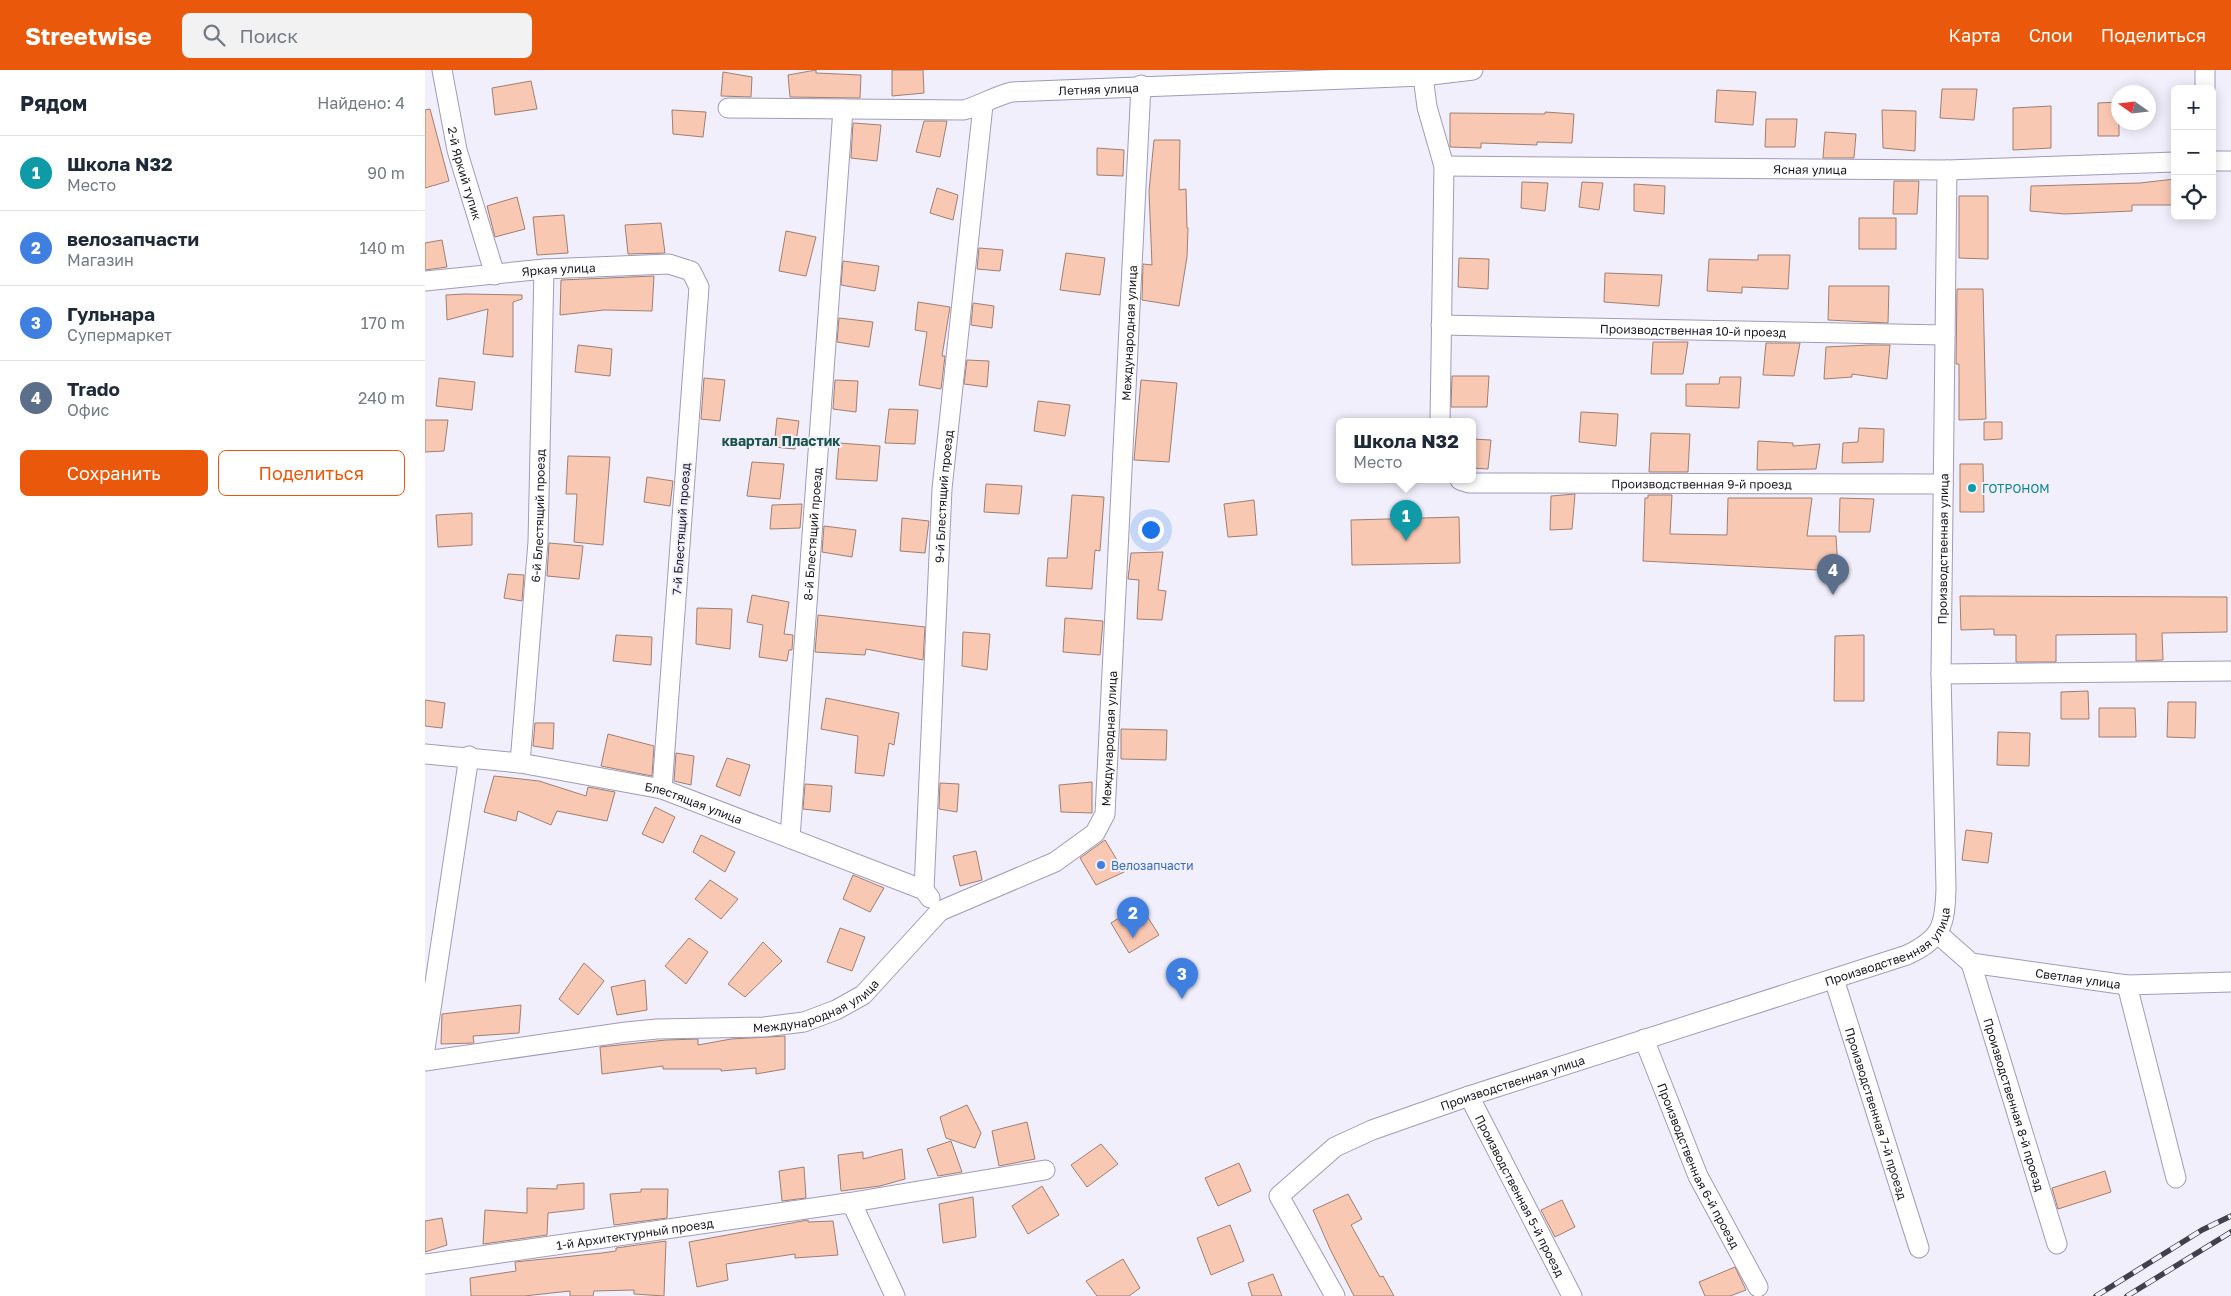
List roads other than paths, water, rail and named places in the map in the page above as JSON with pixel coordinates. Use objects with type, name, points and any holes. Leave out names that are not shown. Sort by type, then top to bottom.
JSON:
[{"type":"street","name":"2-й Яркий тупик","points":[[442,70],[457,150],[495,275]]},
{"type":"street","name":"Летняя улица","points":[[728,108],[964,110],[983,104],[996,96],[1012,92],[1423,76],[1473,70]]},
{"type":"street","points":[[2205,70],[2205,85]]},
{"type":"street","points":[[1423,76],[1427,107],[1444,166],[1440,418]]},
{"type":"street","name":"Международная улица","points":[[425,1061],[626,1032],[657,1029],[765,1027],[804,1022],[836,1010],[863,995],[940,911],[1055,862],[1095,832],[1105,814],[1141,86]]},
{"type":"street","name":"9-й Блестящий проезд","points":[[924,890],[943,489],[983,104]]},
{"type":"street","name":"8-й Блестящий проезд","points":[[790,838],[843,109]]},
{"type":"street","points":[[2216,161],[2231,161]]},
{"type":"street","name":"Ясная улица","points":[[1444,166],[1947,170],[2171,162]]},
{"type":"street","name":"Производственная улица","points":[[1335,1296],[1279,1196],[1335,1147],[1372,1130],[1469,1096],[1907,956],[1923,948],[1938,934],[1945,912],[1946,888],[1941,674],[1947,170]]},
{"type":"street","name":"Яркая улица","points":[[425,280],[544,269],[669,264],[691,271]]},
{"type":"street","name":"6-й Блестящий проезд","points":[[520,763],[538,542],[544,269]]},
{"type":"street","name":"7-й Блестящий проезд","points":[[662,789],[699,287],[691,271]]},
{"type":"street","name":"Производственная 10-й проезд","points":[[1441,325],[1945,335]]},
{"type":"street","name":"Производственная 9-й проезд","points":[[1476,483],[1943,484]]},
{"type":"street","points":[[1941,674],[2231,671]]},
{"type":"street","name":"Блестящая улица","points":[[425,754],[469,756],[520,763],[662,789],[703,803],[924,890]]},
{"type":"street","points":[[425,1049],[469,756]]},
{"type":"street","points":[[924,890],[940,911]]},
{"type":"street","points":[[1938,934],[1971,964]]},
{"type":"street","name":"Светлая улица","points":[[1971,964],[2127,985],[2154,986],[2231,982]]},
{"type":"street","name":"Производственная 8-й проезд","points":[[1971,964],[2057,1244]]},
{"type":"street","name":"Производственная 7-й проезд","points":[[1833,979],[1919,1248]]},
{"type":"street","points":[[2127,985],[2176,1178]]},
{"type":"street","name":"Производственная 6-й проезд","points":[[1645,1039],[1698,1176],[1758,1287]]},
{"type":"street","name":"Производственная 5-й проезд","points":[[1469,1096],[1572,1296]]},
{"type":"street","name":"1-й Архитектурный проезд","points":[[425,1264],[847,1203],[1045,1170]]},
{"type":"street","points":[[847,1203],[854,1208],[895,1296]]},
{"type":"railway","points":[[2096,1296],[2202,1230],[2231,1216]]},
{"type":"railway","points":[[2127,1296],[2231,1232]]},
{"type":"place","name":"ГОТРОНОМ","points":[[1972,488]]},
{"type":"place","name":"Школа N32","points":[[1406,541]]},
{"type":"place","name":"Trado","points":[[1833,595]]},
{"type":"place","name":"Велозапчасти","points":[[1101,865]]},
{"type":"place","name":"велозапчасти","points":[[1133,938]]},
{"type":"place","name":"Гульнара","points":[[1182,999]]},
{"type":"district","name":"квартал Пластик","points":[[781,440]]}]
